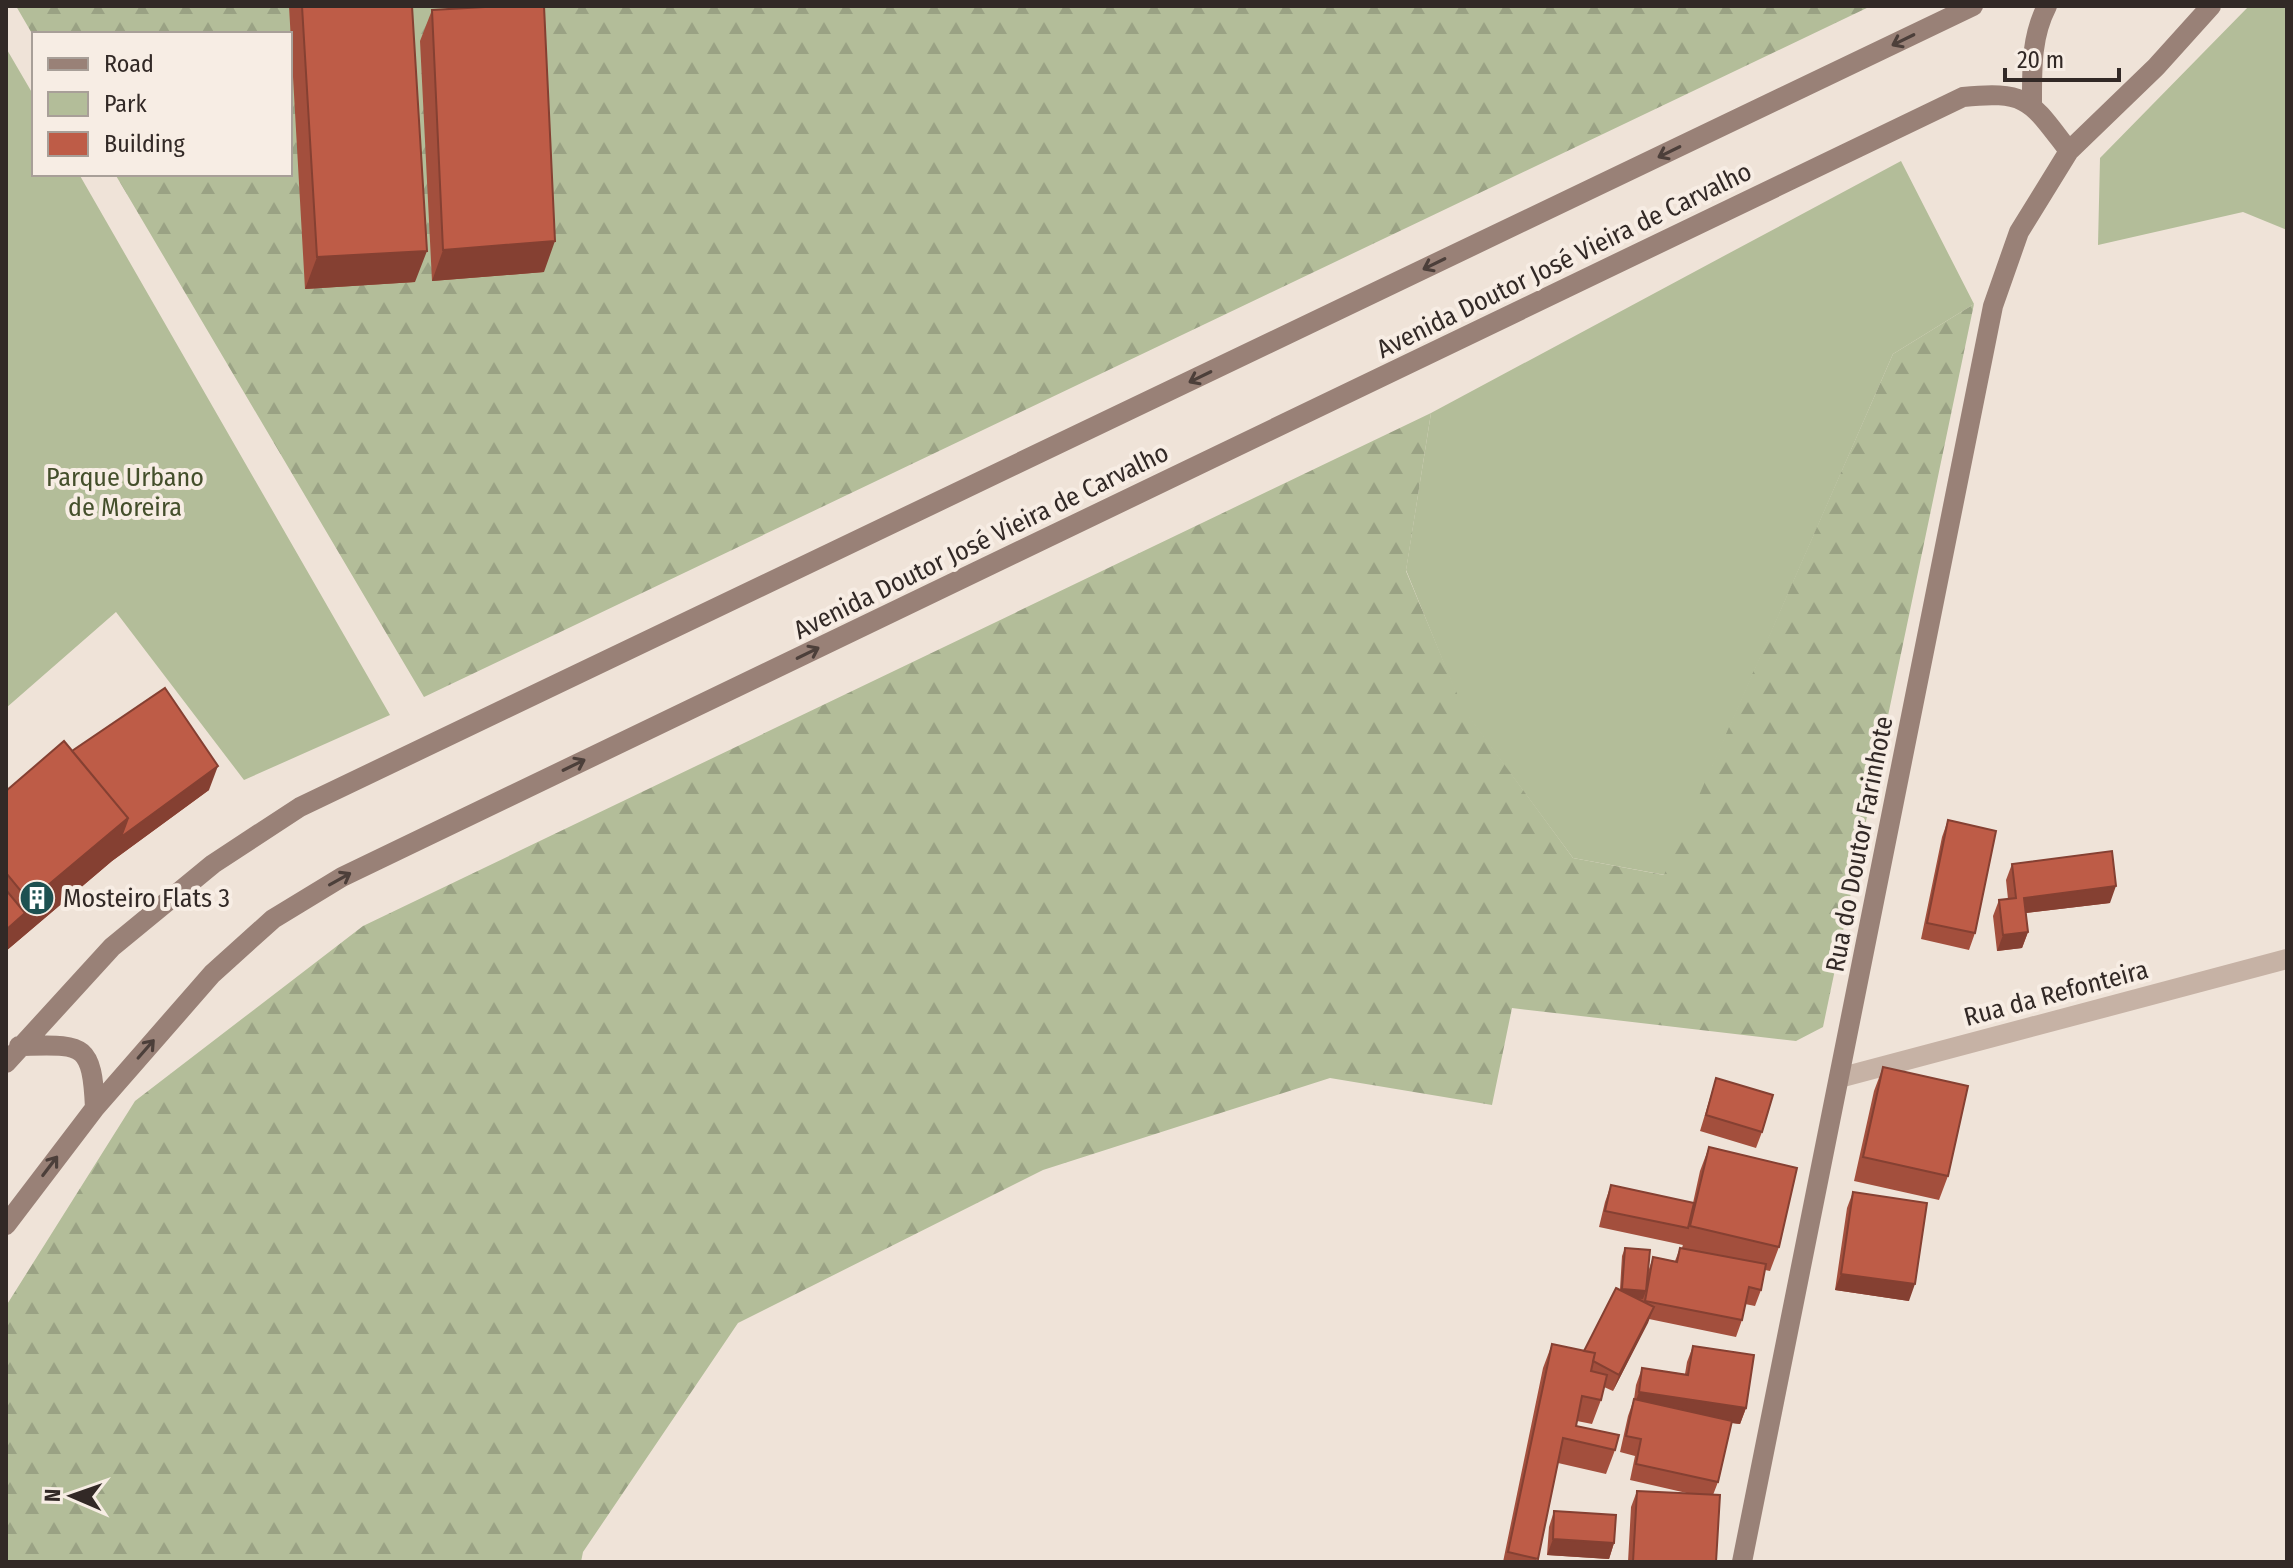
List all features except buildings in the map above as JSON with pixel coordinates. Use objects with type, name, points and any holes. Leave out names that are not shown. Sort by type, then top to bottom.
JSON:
[{"type":"street","name":"Avenida Doutor José Vieira de Carvalho","points":[[6,1063],[112,947],[213,864],[300,807],[1973,6]]},
{"type":"street","points":[[2047,6],[2040,19],[2031,61],[2032,103],[2069,151]]},
{"type":"street","name":"Rua do Doutor Farinhote","points":[[1742,1562],[1993,306],[2019,232],[2069,151],[2156,67],[2211,6]]},
{"type":"street","name":"Avenida Doutor José Vieira de Carvalho","points":[[6,1225],[95,1108],[212,974],[273,919],[342,877],[1963,97],[1996,93],[2032,103]]},
{"type":"street","name":"Rua da Refonteira","points":[[1839,1078],[2287,959]]},
{"type":"street","points":[[19,1046],[66,1045],[80,1050],[93,1066],[95,1108]]},
{"type":"green space","points":[[16,6],[1871,6],[424,697],[116,176],[292,176],[292,32],[32,34]]},
{"type":"green space","points":[[2249,6],[2287,6],[2287,230],[2243,212],[2098,245],[2100,158]]},
{"type":"green space","name":"Parque Urbano de Moreira","points":[[6,48],[32,93],[32,176],[80,176],[390,715],[244,780],[116,612],[6,708]]},
{"type":"green space","points":[[1901,161],[1974,304],[1893,354],[1665,875],[1573,858],[1462,708],[1406,570],[1431,413]]},
{"type":"green space","points":[[1974,304],[1823,1027],[1796,1041],[1512,1008],[1492,1105],[1330,1078],[1043,1170],[738,1323],[583,1552],[581,1562],[6,1562],[6,1306],[135,1101],[363,926],[1431,413],[1406,571],[1463,708],[1573,858],[1664,875],[1893,354]]},
{"type":"place","name":"Mosteiro Flats 3","points":[[37,898]]}]
